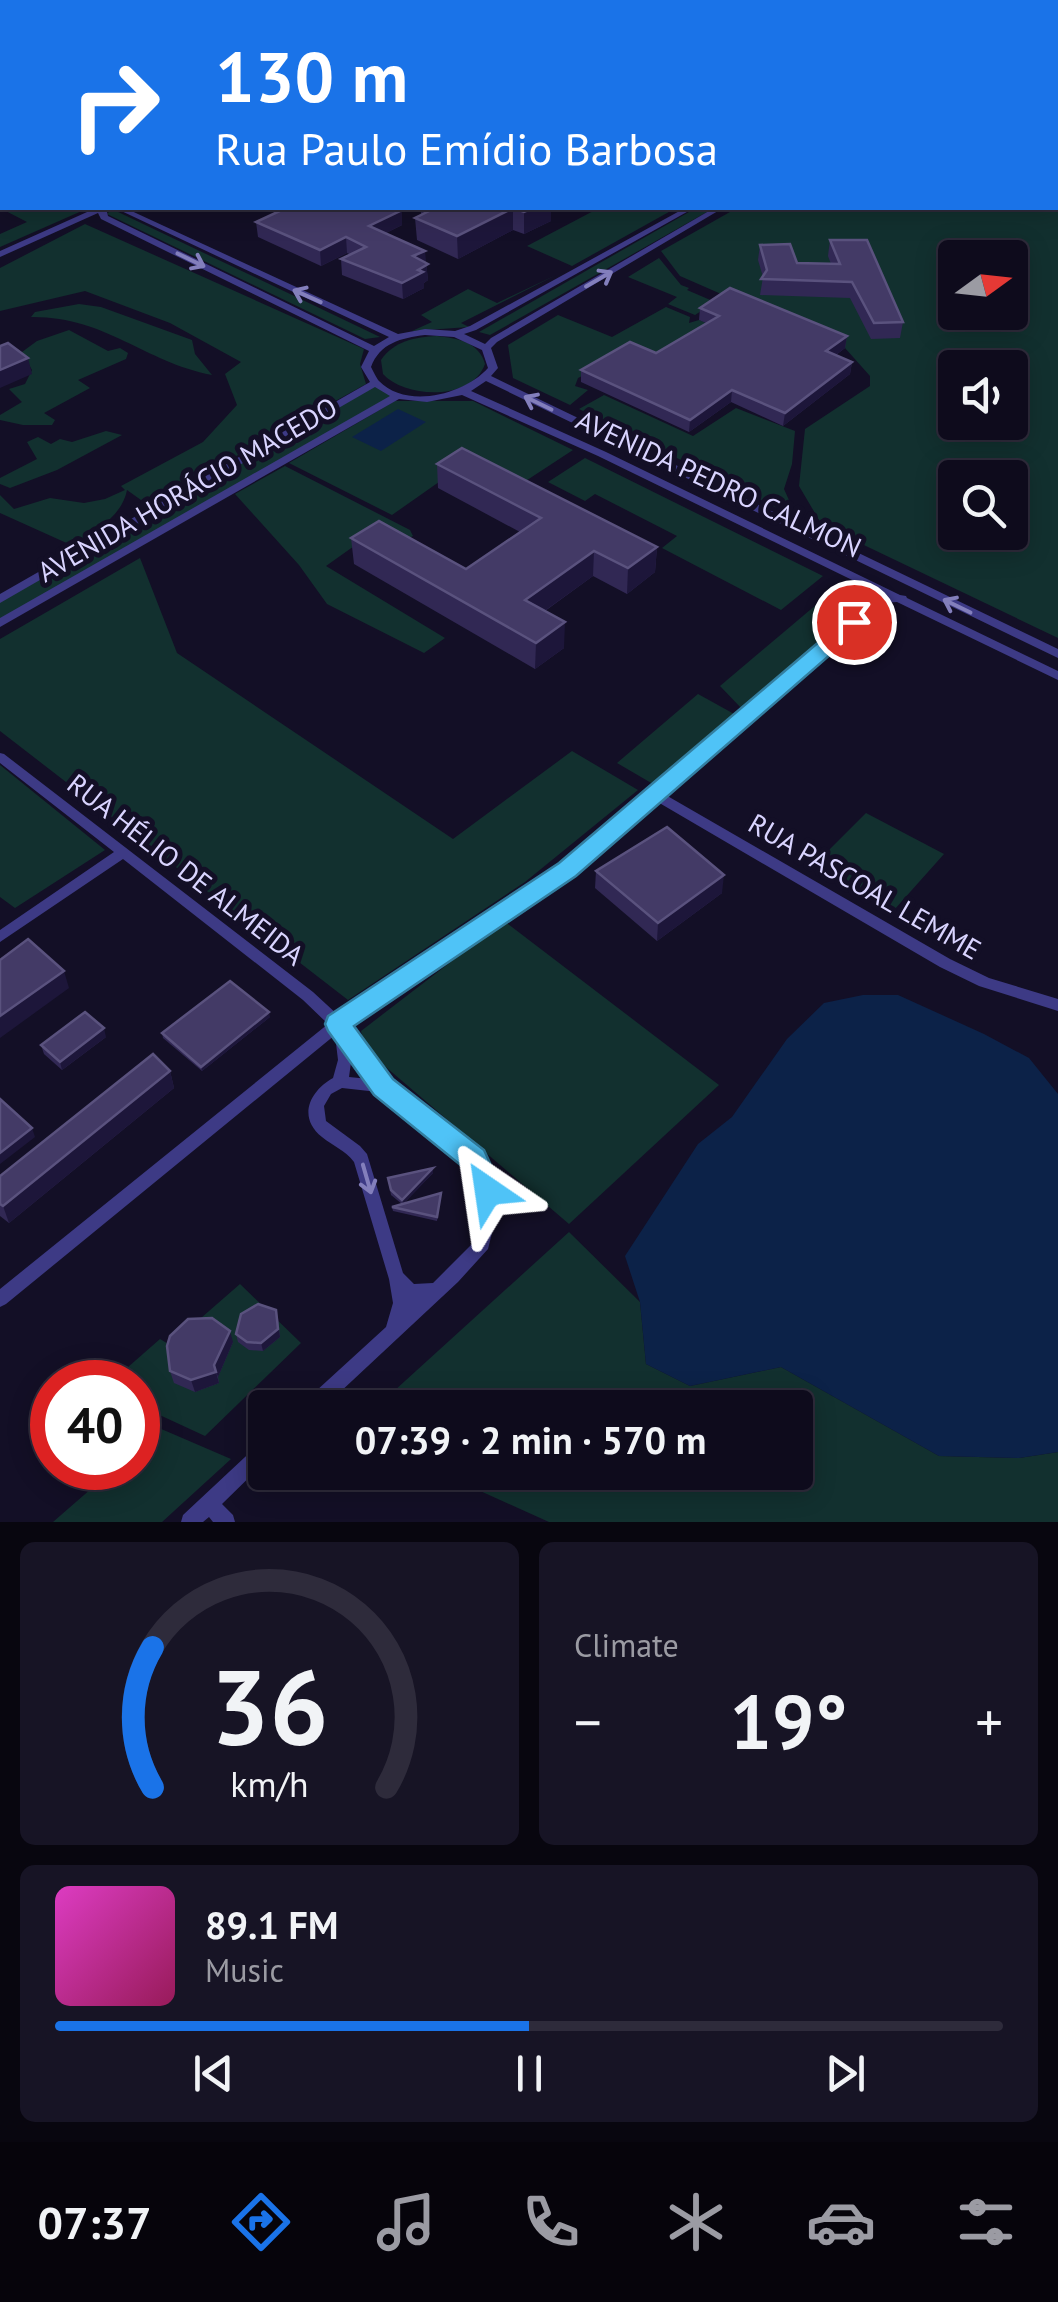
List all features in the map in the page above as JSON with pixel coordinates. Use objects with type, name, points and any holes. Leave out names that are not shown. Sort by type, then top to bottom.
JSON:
[{"type":"street","points":[[123,210],[396,337]]},
{"type":"street","points":[[456,334],[474,328],[686,210]]},
{"type":"street","points":[[486,348],[716,210]]},
{"type":"street","points":[[0,254],[102,211],[374,350]]},
{"type":"street","points":[[425,332],[456,334],[486,348],[493,368],[488,378],[464,392],[431,398],[398,395],[375,384],[366,366],[374,350],[396,337],[425,332]]},
{"type":"street","name":"AVENIDA PEDRO CALMON","points":[[488,378],[1058,654]]},
{"type":"street","name":"AVENIDA HORÁCIO MACEDO","points":[[0,599],[375,384]]},
{"type":"street","name":"AVENIDA PEDRO CALMON","points":[[464,392],[879,593]]},
{"type":"street","name":"AVENIDA HORÁCIO MACEDO","points":[[0,623],[398,395]]},
{"type":"street","points":[[166,502],[186,513]]},
{"type":"street","points":[[0,1299],[338,1024],[568,870],[879,593],[902,598],[1058,676]]},
{"type":"street","name":"RUA HÉLIO DE ALMEIDA","points":[[0,758],[338,1024],[383,1087],[474,1159],[488,1191],[490,1217],[482,1244],[329,1390]]},
{"type":"street","name":"RUA PASCOAL LEMME","points":[[654,794],[945,964],[984,982],[1058,1005]]},
{"type":"street","points":[[0,937],[124,852]]},
{"type":"street","points":[[338,1024],[345,1051],[340,1082]]},
{"type":"street","points":[[383,1087],[340,1082],[326,1090],[316,1106],[318,1126],[324,1134],[352,1147],[361,1158],[396,1276],[400,1303],[394,1330]]},
{"type":"street","points":[[396,1276],[411,1292],[437,1290]]},
{"type":"street","points":[[190,1522],[248,1466]]},
{"type":"street","points":[[209,1504],[226,1522]]},
{"type":"green space","points":[[4,210],[84,210],[0,247],[0,234],[27,222]]},
{"type":"green space","points":[[595,210],[672,210],[572,266],[527,246]]},
{"type":"green space","points":[[692,210],[710,210],[490,335],[479,332]]},
{"type":"green space","points":[[733,210],[1058,210],[1058,638],[822,525],[799,486],[805,429],[870,386],[870,376],[845,348],[680,276],[661,251]]},
{"type":"green space","points":[[110,211],[380,337],[365,339],[107,214]]},
{"type":"green space","points":[[85,224],[364,349],[360,364],[366,384],[148,505],[127,490],[113,516],[71,545],[0,513],[0,495],[14,509],[50,498],[84,503],[125,490],[121,486],[203,442],[237,405],[225,374],[241,362],[170,323],[85,291],[0,311],[0,268]]},
{"type":"green space","points":[[659,258],[687,290],[715,302],[695,315],[668,304],[677,297],[628,277]]},
{"type":"green space","points":[[556,275],[461,323],[469,327],[412,331],[432,322],[421,315],[468,289],[497,303]]},
{"type":"green space","points":[[79,304],[101,307],[192,340],[195,354],[212,375],[165,360],[103,331],[31,317],[35,312]]},
{"type":"green space","points":[[666,307],[690,317],[689,323],[699,320],[718,328],[656,366],[624,355],[578,378],[575,386],[588,390],[570,405],[513,378],[508,345],[558,315],[612,337]]},
{"type":"green space","points":[[69,330],[108,351],[120,348],[128,353],[126,359],[78,380],[90,388],[44,413],[55,420],[52,425],[0,420],[0,415],[22,402],[9,389],[25,384],[32,370],[22,352],[37,341]]},
{"type":"green space","points":[[437,336],[472,346],[482,357],[485,364],[467,385],[422,392],[393,382],[383,374],[381,360],[392,348],[413,339]]},
{"type":"green space","points":[[375,383],[398,395],[0,623],[0,599]]},
{"type":"green space","points":[[604,395],[693,436],[736,408],[795,431],[792,464],[784,489],[797,518],[579,409]]},
{"type":"green space","points":[[395,401],[473,401],[573,450],[515,488],[466,463],[392,515],[289,463]]},
{"type":"green space","points":[[106,431],[122,435],[57,470],[10,488],[0,484],[0,478],[37,459],[27,442],[38,437],[51,444],[60,439],[72,442]]},
{"type":"green space","points":[[585,458],[823,576],[781,610],[662,548],[677,536],[595,494],[585,501],[548,482]]},
{"type":"green space","points":[[285,466],[410,530],[413,536],[403,541],[364,539],[326,566],[445,638],[424,653],[327,604],[299,565],[235,494]]},
{"type":"green space","points":[[140,558],[177,653],[453,839],[572,751],[638,790],[525,882],[348,1000],[0,731],[0,639]]},
{"type":"green space","points":[[842,583],[868,595],[744,711],[720,686]]},
{"type":"green space","points":[[698,694],[736,715],[653,784],[617,763]]},
{"type":"green space","points":[[0,765],[105,850],[15,908],[0,897]]},
{"type":"green space","points":[[866,813],[944,854],[894,910],[817,862]]},
{"type":"green space","points":[[504,921],[719,1085],[569,1224],[366,1050],[361,1031]]},
{"type":"green space","points":[[569,1232],[640,1302],[646,1364],[690,1386],[781,1367],[939,1456],[1019,1458],[1058,1452],[1058,1522],[549,1522],[478,1490],[813,1490],[813,1390],[395,1390]]},
{"type":"green space","points":[[240,1284],[301,1343],[248,1390],[205,1436],[160,1415],[160,1360],[136,1360],[160,1339],[170,1345]]},
{"type":"green space","points":[[160,1428],[231,1459],[162,1522],[53,1522],[90,1490],[160,1490]]},
{"type":"water","points":[[398,409],[426,422],[381,451],[352,437]]},
{"type":"water","points":[[863,995],[898,995],[984,1034],[1029,1058],[1058,1094],[1058,1452],[1019,1458],[939,1456],[781,1367],[690,1386],[646,1364],[640,1302],[625,1256],[698,1144],[732,1117],[787,1039],[824,1003]]},
{"type":"building","points":[[282,210],[402,210],[369,226],[425,251],[413,256],[428,264],[418,270],[423,272],[402,283],[341,259],[366,247],[346,237],[320,250],[256,222]]},
{"type":"building","points":[[423,210],[509,210],[457,236],[415,218],[427,212]]},
{"type":"building","points":[[830,240],[867,240],[903,322],[874,323],[852,282],[761,279],[767,270],[760,245],[790,244],[797,263],[840,264]]},
{"type":"building","points":[[730,288],[847,336],[826,351],[852,362],[785,413],[732,390],[690,420],[581,370],[630,342],[656,353],[719,316],[700,308]]},
{"type":"building","points":[[8,343],[28,358],[0,370],[0,346]]},
{"type":"building","points":[[462,448],[657,547],[628,568],[594,551],[525,600],[565,622],[536,643],[351,538],[379,521],[466,569],[541,518],[437,464]]},
{"type":"building","points":[[667,827],[724,875],[658,923],[596,871]]},
{"type":"building","points":[[28,939],[64,971],[0,1016],[0,960]]},
{"type":"building","points":[[230,981],[269,1012],[201,1067],[162,1033]]},
{"type":"building","points":[[85,1012],[104,1028],[60,1062],[41,1045]]},
{"type":"building","points":[[153,1054],[170,1071],[3,1206],[0,1204],[0,1176]]},
{"type":"building","points":[[0,1099],[32,1128],[0,1153]]},
{"type":"building","points":[[433,1168],[402,1200],[391,1190],[388,1178]]},
{"type":"building","points":[[441,1193],[437,1217],[392,1207]]},
{"type":"building","points":[[258,1304],[276,1310],[278,1329],[261,1343],[247,1342],[236,1334],[241,1314]]},
{"type":"building","points":[[212,1318],[230,1331],[214,1365],[216,1372],[191,1380],[170,1371],[170,1336],[188,1319]]},
{"type":"route","points":[[488,1191],[474,1159],[383,1087],[338,1024],[568,870],[854,622]]}]
